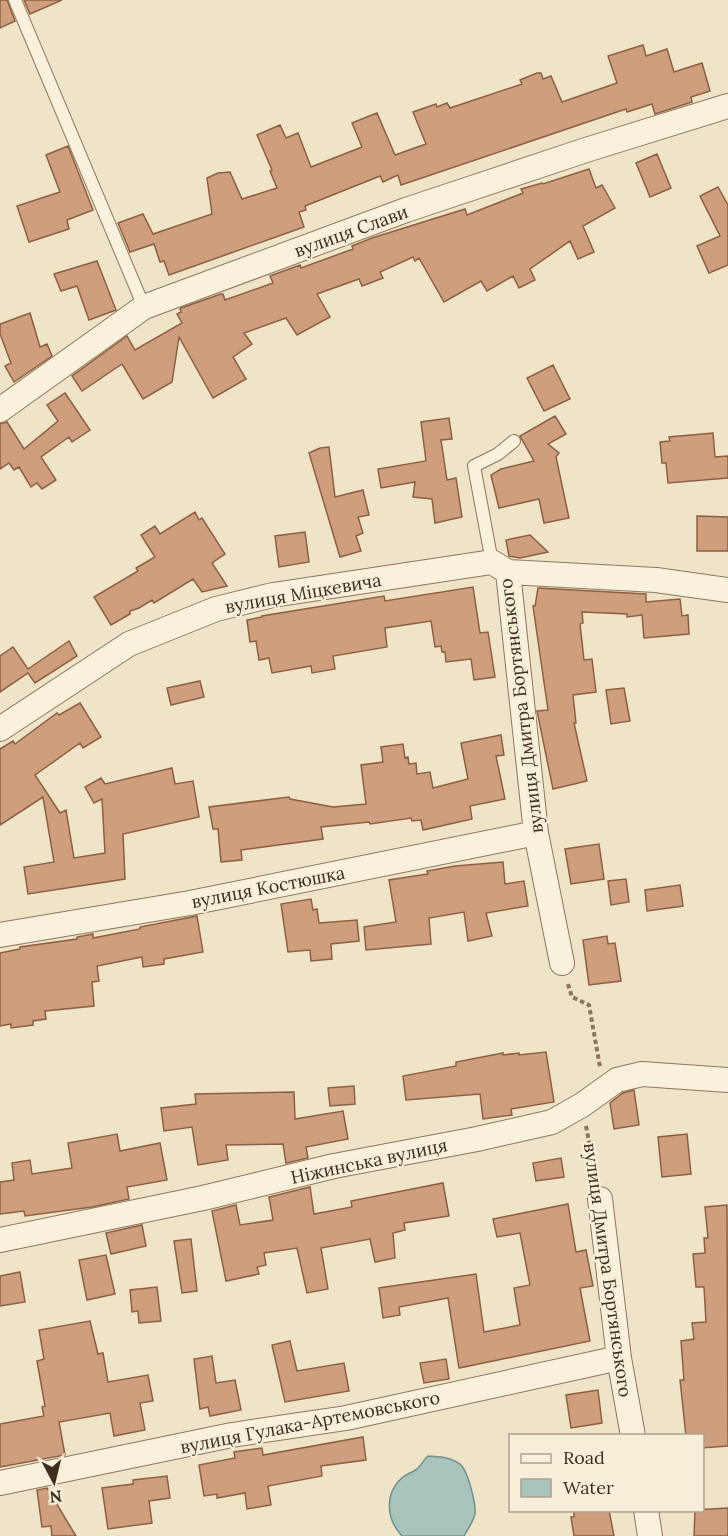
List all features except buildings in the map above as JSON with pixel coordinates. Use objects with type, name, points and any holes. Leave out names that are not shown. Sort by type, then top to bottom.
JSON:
[{"type":"street","name":"вулиця Слави","points":[[0,410],[144,307],[406,210],[728,106]]},
{"type":"street","name":"вулиця Міцкевича","points":[[0,729],[129,644],[216,609],[273,595],[500,567],[656,579],[728,590]]},
{"type":"street","name":"вулиця Дмитра Бортянського","points":[[500,567],[536,833],[562,963]]},
{"type":"street","name":"вулиця Костюшка","points":[[0,934],[190,903],[536,833]]},
{"type":"street","name":"Ніжинська вулиця","points":[[0,1240],[203,1198],[334,1166],[477,1139],[552,1122],[582,1105],[617,1080],[642,1074],[728,1080]]},
{"type":"street","name":"вулиця Дмитра Бортянського","points":[[600,1199],[619,1358],[633,1434]]},
{"type":"street","name":"вулиця Гулака-Артемовського","points":[[0,1483],[232,1435],[346,1418],[619,1358]]},
{"type":"street","points":[[646,1512],[650,1536]]},
{"type":"lane","points":[[15,0],[144,307]]},
{"type":"lane","name":"вулиця Дмитра Бортянського","points":[[500,567],[474,466],[498,454],[514,441]]},
{"type":"path","points":[[572,997],[589,1005],[599,1065]]},
{"type":"path","name":"вулиця Дмитра Бортянського","points":[[582,1105],[600,1199]]},
{"type":"water","points":[[428,1456],[453,1460],[463,1467],[466,1473],[473,1495],[475,1514],[464,1536],[402,1536],[393,1522],[389,1506],[397,1483],[417,1469]]}]
